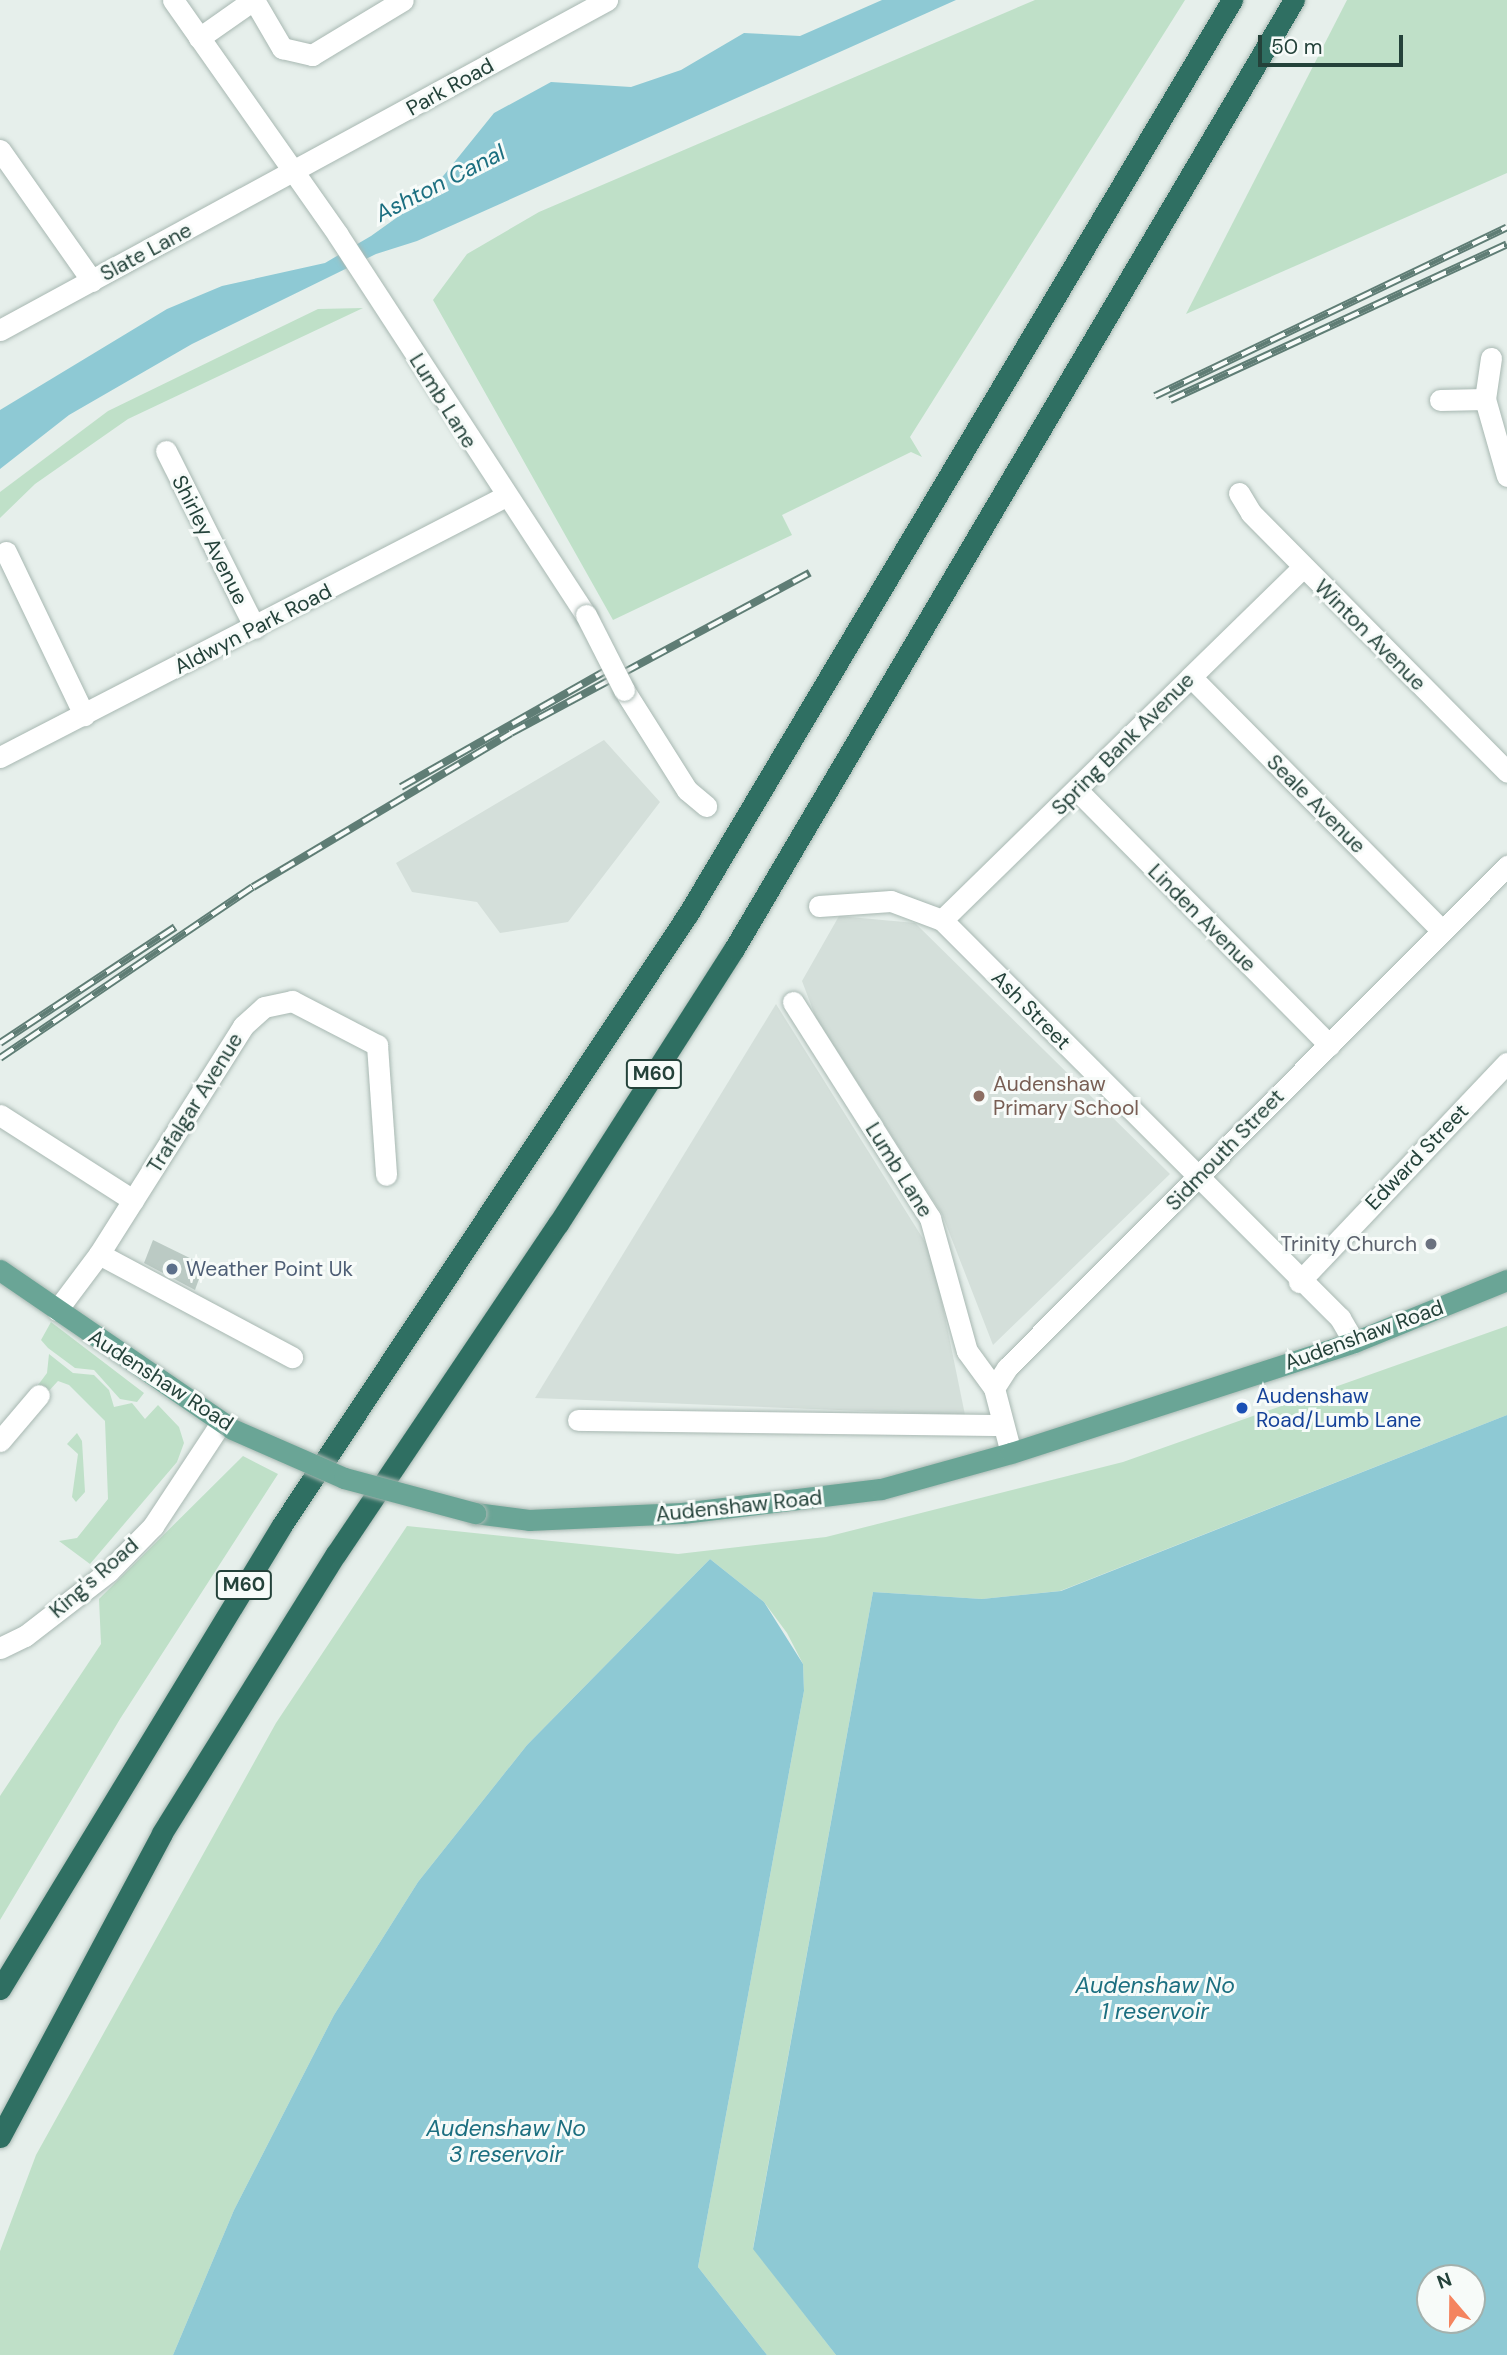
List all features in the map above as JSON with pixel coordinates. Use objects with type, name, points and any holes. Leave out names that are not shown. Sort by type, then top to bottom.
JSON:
[{"type":"highway","name":"M60","points":[[0,1989],[267,1548],[688,914],[1231,0]]},
{"type":"highway","name":"M60","points":[[0,2137],[61,2015],[169,1822],[336,1554],[558,1224],[734,949],[1294,0]]},
{"type":"main road","name":"Audenshaw Road","points":[[0,1270],[227,1426],[344,1478],[475,1513],[529,1520],[761,1506],[881,1489],[1011,1453],[1354,1342],[1507,1280]]},
{"type":"street","name":"Lumb Lane","points":[[173,0],[293,175],[338,235],[504,497],[586,615],[624,690],[687,790],[706,806]]},
{"type":"street","points":[[199,38],[254,0],[282,48],[312,55],[402,0]]},
{"type":"street","name":"Park Road","points":[[293,175],[607,0]]},
{"type":"street","points":[[0,150],[92,281]]},
{"type":"street","name":"Slate Lane","points":[[0,330],[293,175]]},
{"type":"street","points":[[1491,358],[1485,399],[1507,476]]},
{"type":"street","points":[[1440,400],[1485,399]]},
{"type":"street","name":"Shirley Avenue","points":[[166,451],[255,628]]},
{"type":"street","name":"Winton Avenue","points":[[1239,493],[1303,567],[1507,772]]},
{"type":"street","name":"Aldwyn Park Road","points":[[0,757],[255,628],[504,497]]},
{"type":"street","points":[[6,552],[84,715]]},
{"type":"street","name":"Spring Bank Avenue","points":[[942,920],[1303,567]]},
{"type":"street","name":"Seale Avenue","points":[[1191,677],[1442,931]]},
{"type":"street","name":"Linden Avenue","points":[[1077,790],[1329,1045]]},
{"type":"street","name":"Sidmouth Street","points":[[994,1388],[1198,1177],[1507,866]]},
{"type":"street","name":"Ash Street","points":[[819,906],[891,901],[942,920],[1299,1282],[1340,1318],[1354,1342]]},
{"type":"street","name":"Trafalgar Avenue","points":[[57,1310],[99,1254],[243,1026],[264,1007],[292,1001],[377,1045],[386,1175]]},
{"type":"street","name":"Lumb Lane","points":[[793,1002],[930,1218],[967,1351],[994,1388]]},
{"type":"street","name":"Edward Street","points":[[1299,1282],[1507,1063]]},
{"type":"street","points":[[0,1115],[133,1200]]},
{"type":"street","points":[[99,1254],[292,1357]]},
{"type":"street","points":[[994,1388],[1011,1453]]},
{"type":"street","points":[[0,1441],[39,1395]]},
{"type":"street","points":[[578,1420],[1003,1425]]},
{"type":"street","name":"King's Road","points":[[0,1648],[109,1571],[144,1535],[227,1426]]},
{"type":"shaded area","points":[[604,740],[660,802],[568,922],[500,933],[477,902],[412,892],[396,863]]},
{"type":"shaded area","name":"Audenshaw Primary School","points":[[839,916],[915,923],[1170,1174],[993,1345],[942,1214],[816,1018],[802,981]]},
{"type":"shaded area","points":[[776,1004],[932,1253],[965,1415],[535,1398]]},
{"type":"green space","points":[[1035,0],[1185,0],[910,437],[922,457],[911,452],[782,515],[792,535],[613,620],[433,300],[467,254],[539,212]]},
{"type":"green space","points":[[1347,0],[1507,0],[1507,173],[1186,314]]},
{"type":"green space","points":[[363,308],[128,419],[35,484],[0,518],[0,492],[108,411],[318,309]]},
{"type":"green space","points":[[51,1322],[144,1393],[137,1402],[120,1399],[94,1370],[75,1368],[48,1348],[41,1340]]},
{"type":"green space","points":[[1507,1326],[1507,1415],[1060,1591],[982,1599],[873,1592],[753,2248],[836,2355],[767,2355],[698,2267],[804,1691],[803,1664],[787,1633],[764,1602],[710,1559],[527,1745],[418,1882],[334,2015],[234,2210],[173,2355],[0,2355],[0,2251],[36,2155],[276,1723],[407,1526],[678,1554],[826,1537],[1123,1462]]},
{"type":"green space","points":[[49,1354],[73,1373],[94,1375],[109,1390],[114,1407],[132,1403],[145,1419],[158,1405],[179,1427],[184,1443],[177,1462],[90,1564],[59,1541],[77,1538],[108,1499],[105,1421],[69,1385],[58,1381],[46,1394],[38,1385],[47,1373]]},
{"type":"green space","points":[[77,1433],[82,1441],[85,1492],[76,1502],[72,1497],[78,1454],[67,1444]]},
{"type":"green space","points":[[243,1456],[278,1474],[120,1719],[0,1920],[0,1796],[101,1644],[99,1599]]},
{"type":"water","name":"Ashton Canal","points":[[882,0],[956,0],[417,241],[376,254],[192,344],[69,415],[0,469],[0,410],[167,309],[222,286],[325,263],[371,236],[427,196],[494,113],[551,82],[631,87],[681,70],[744,33],[800,36]]},
{"type":"water","name":"Audenshaw No 1 reservoir","points":[[1507,1415],[1507,2355],[836,2355],[753,2249],[873,1592],[982,1599],[1061,1591]]},
{"type":"water","name":"Audenshaw No 3 reservoir","points":[[710,1559],[764,1602],[803,1664],[804,1691],[698,2267],[767,2355],[173,2355],[234,2210],[334,2015],[418,1882],[527,1745]]},
{"type":"building","name":"Weather Point Uk","points":[[153,1240],[204,1265],[195,1290],[144,1263]]},
{"type":"railway","points":[[1155,396],[1507,227]]},
{"type":"railway","points":[[1170,400],[1507,244]]},
{"type":"railway","points":[[0,1058],[253,887],[511,733],[810,573]]},
{"type":"railway","points":[[401,787],[605,671]]},
{"type":"railway","points":[[0,1043],[175,927]]},
{"type":"place","name":"Audenshaw Primary School","points":[[979,1096]]},
{"type":"place","name":"Trinity Church","points":[[1431,1244]]},
{"type":"place","name":"Weather Point Uk","points":[[172,1269]]},
{"type":"place","name":"Audenshaw Road/Lumb Lane","points":[[1242,1408]]}]
